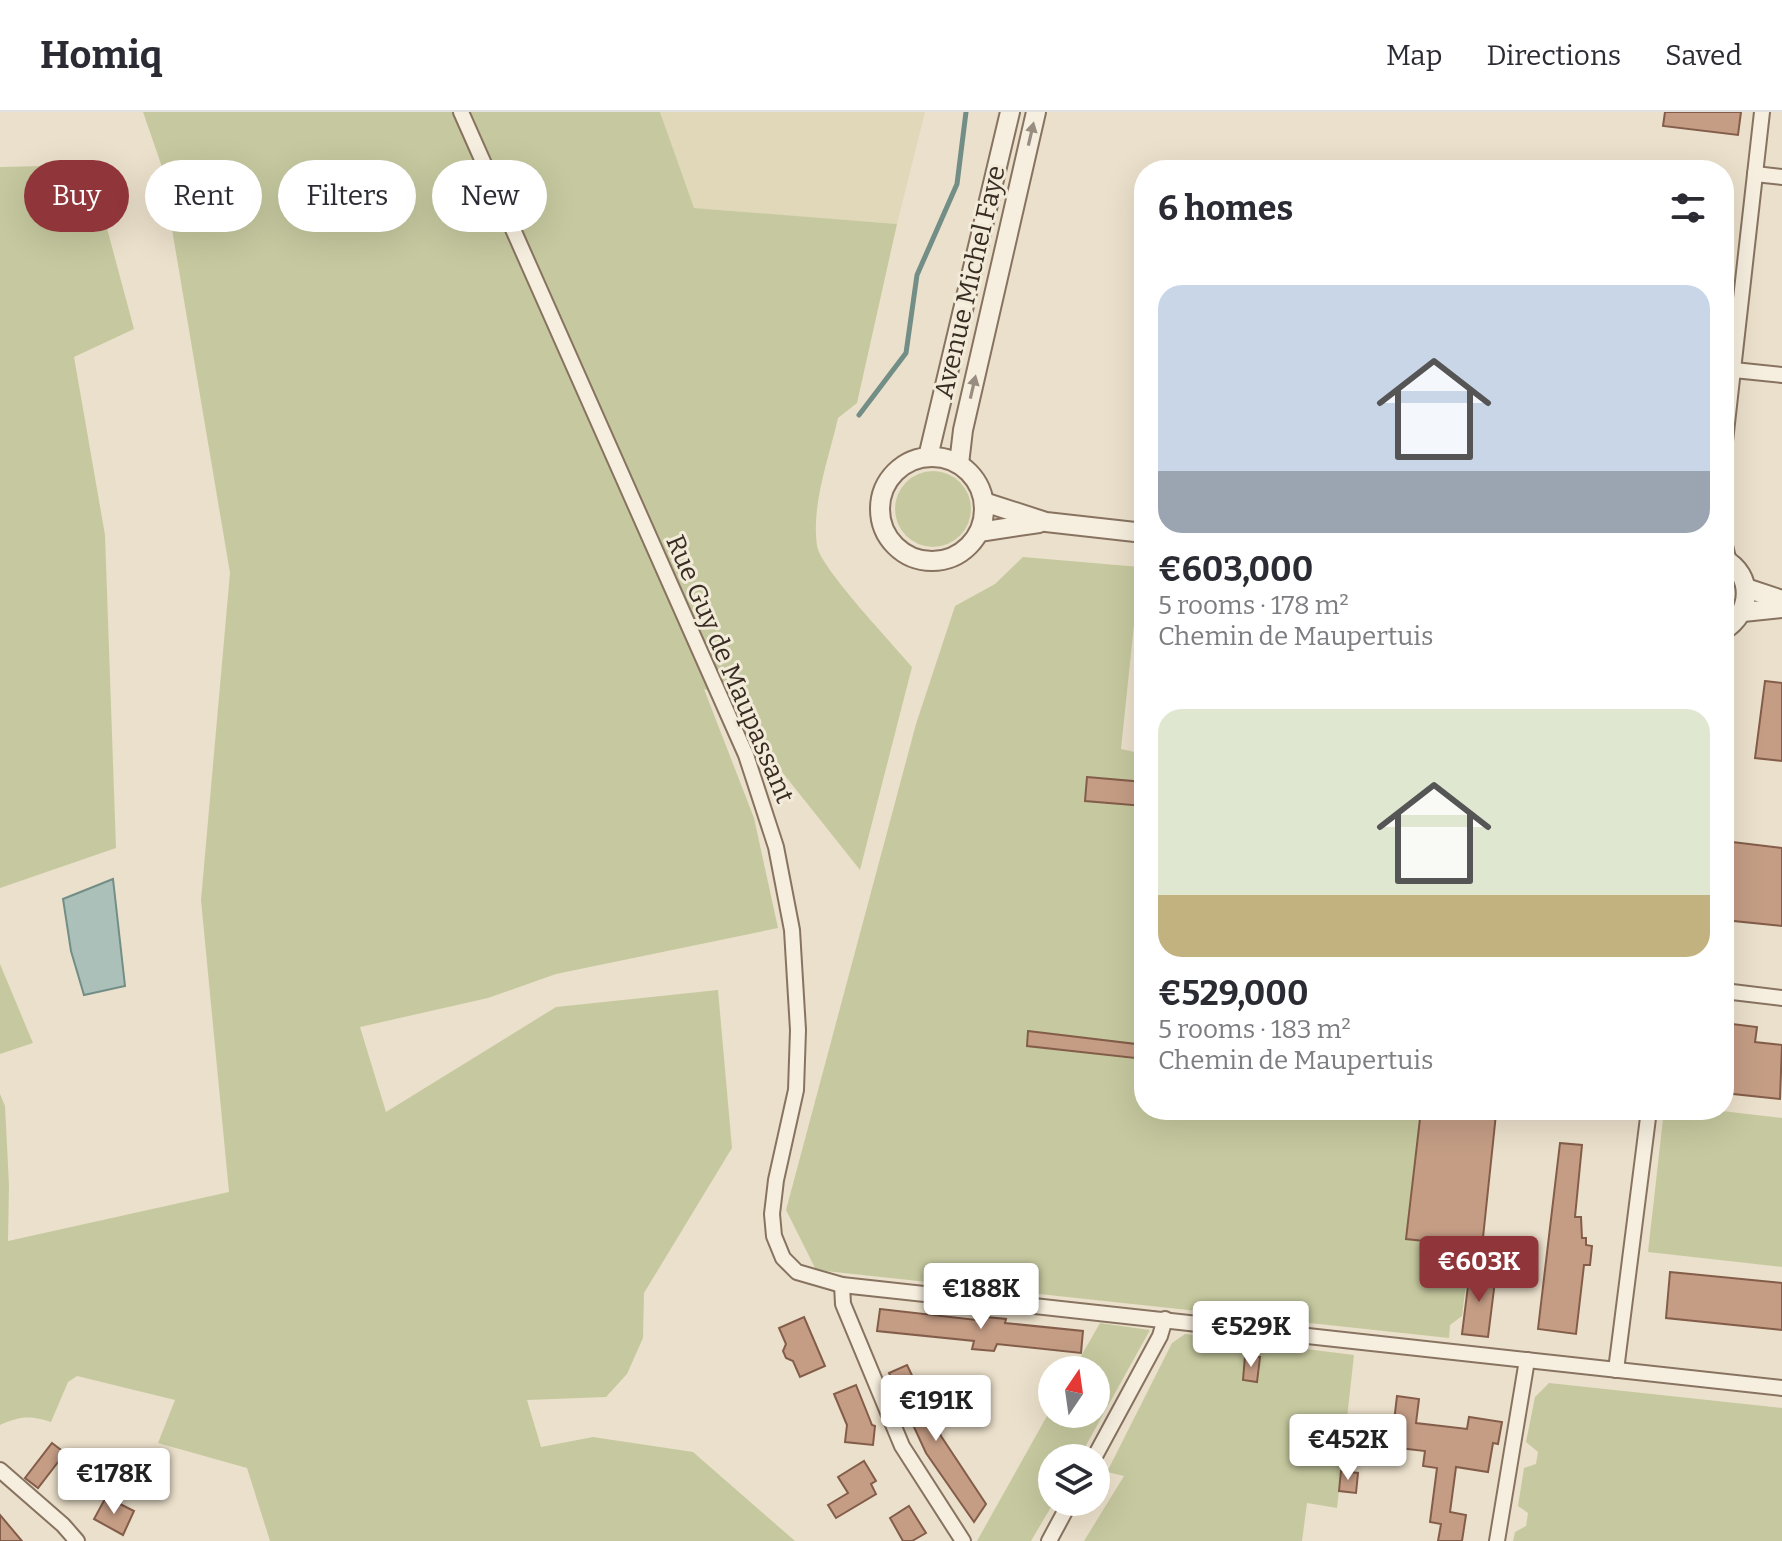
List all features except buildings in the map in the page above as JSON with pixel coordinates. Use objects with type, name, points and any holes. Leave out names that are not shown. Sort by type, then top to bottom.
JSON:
[{"type":"street","name":"Rue Guy de Maupassant","points":[[461,112],[746,755],[772,834],[792,930],[798,1030],[796,1090],[776,1180],[772,1214],[774,1236],[783,1258],[797,1272],[842,1285],[1782,1388]]},
{"type":"street","name":"Avenue Michel Faye","points":[[928,457],[1010,112]]},
{"type":"street","name":"Avenue Michel Faye","points":[[959,464],[963,430],[1036,112]]},
{"type":"street","points":[[1762,112],[1734,370],[1782,375]]},
{"type":"street","points":[[1755,174],[1782,177]]},
{"type":"street","points":[[928,457],[959,464],[980,487],[984,502],[979,532],[968,547],[953,557],[935,561],[917,559],[901,551],[888,538],[880,512],[885,486],[903,466],[928,457]]},
{"type":"street","points":[[984,502],[1046,522],[1134,532]]},
{"type":"street","points":[[979,532],[1046,522]]},
{"type":"street","points":[[1734,569],[1743,577],[1746,588],[1743,612]]},
{"type":"street","points":[[1746,588],[1782,600]]},
{"type":"street","points":[[1734,621],[1743,612],[1782,608]]},
{"type":"street","points":[[1734,992],[1782,998]]},
{"type":"street","points":[[1616,1370],[1648,1120]]},
{"type":"street","points":[[842,1285],[843,1304],[902,1446],[963,1541]]},
{"type":"street","points":[[1102,1444],[1160,1336],[1165,1319]]},
{"type":"street","points":[[1497,1541],[1527,1360]]},
{"type":"street","points":[[0,1470],[77,1541]]},
{"type":"street","points":[[1049,1541],[1062,1516]]},
{"type":"shaded area","points":[[660,112],[925,112],[897,224],[693,208]]},
{"type":"green space","points":[[143,112],[660,112],[694,208],[897,224],[857,403],[838,418],[816,514],[817,546],[821,557],[844,589],[912,667],[860,870],[767,753],[743,703],[704,689],[754,818],[778,928],[556,974],[488,998],[360,1027],[386,1112],[556,1007],[718,990],[732,1148],[644,1293],[643,1338],[627,1374],[606,1397],[527,1400],[541,1447],[593,1437],[693,1452],[795,1541],[270,1541],[247,1468],[158,1443],[175,1400],[77,1376],[68,1382],[51,1422],[25,1418],[0,1425],[0,1094],[5,1106],[8,1241],[229,1192],[201,900],[230,573],[172,232],[262,232],[262,160],[160,160]]},
{"type":"green space","points":[[24,166],[24,232],[108,232],[134,329],[74,357],[105,535],[116,848],[0,888],[0,167]]},
{"type":"green space","points":[[933,471],[947,474],[960,482],[968,495],[971,509],[968,523],[960,536],[947,544],[933,547],[919,544],[906,536],[898,523],[895,509],[898,495],[906,482],[919,474]]},
{"type":"green space","points":[[1023,557],[1134,566],[1134,624],[1121,749],[1134,752],[1134,1120],[1495,1120],[1480,1261],[1469,1260],[1462,1316],[1450,1325],[1449,1338],[816,1270],[786,1210],[916,724],[955,606],[995,584]]},
{"type":"green space","points":[[0,964],[33,1043],[0,1054]]},
{"type":"green space","points":[[1734,1112],[1782,1118],[1782,1267],[1648,1252],[1663,1120],[1734,1120]]},
{"type":"green space","points":[[1100,1323],[1150,1330],[1110,1402],[1110,1356],[1081,1356]]},
{"type":"green space","points":[[1185,1334],[1354,1355],[1337,1508],[1307,1503],[1302,1541],[1084,1541],[1099,1516],[1110,1516],[1110,1499],[1124,1476],[1110,1473],[1110,1466],[1172,1343]]},
{"type":"green space","points":[[1549,1383],[1782,1408],[1782,1541],[1513,1541],[1515,1532],[1526,1526],[1528,1513],[1518,1506],[1524,1468],[1536,1464],[1538,1452],[1526,1442],[1535,1397]]},
{"type":"green space","points":[[1040,1428],[1096,1428],[1087,1444],[1038,1444],[1038,1516],[1046,1516],[1031,1541],[977,1541]]},
{"type":"water","points":[[113,879],[125,986],[84,995],[71,951],[63,899]]},
{"type":"waterway","points":[[859,415],[906,353],[917,275],[957,184],[966,112]]}]
